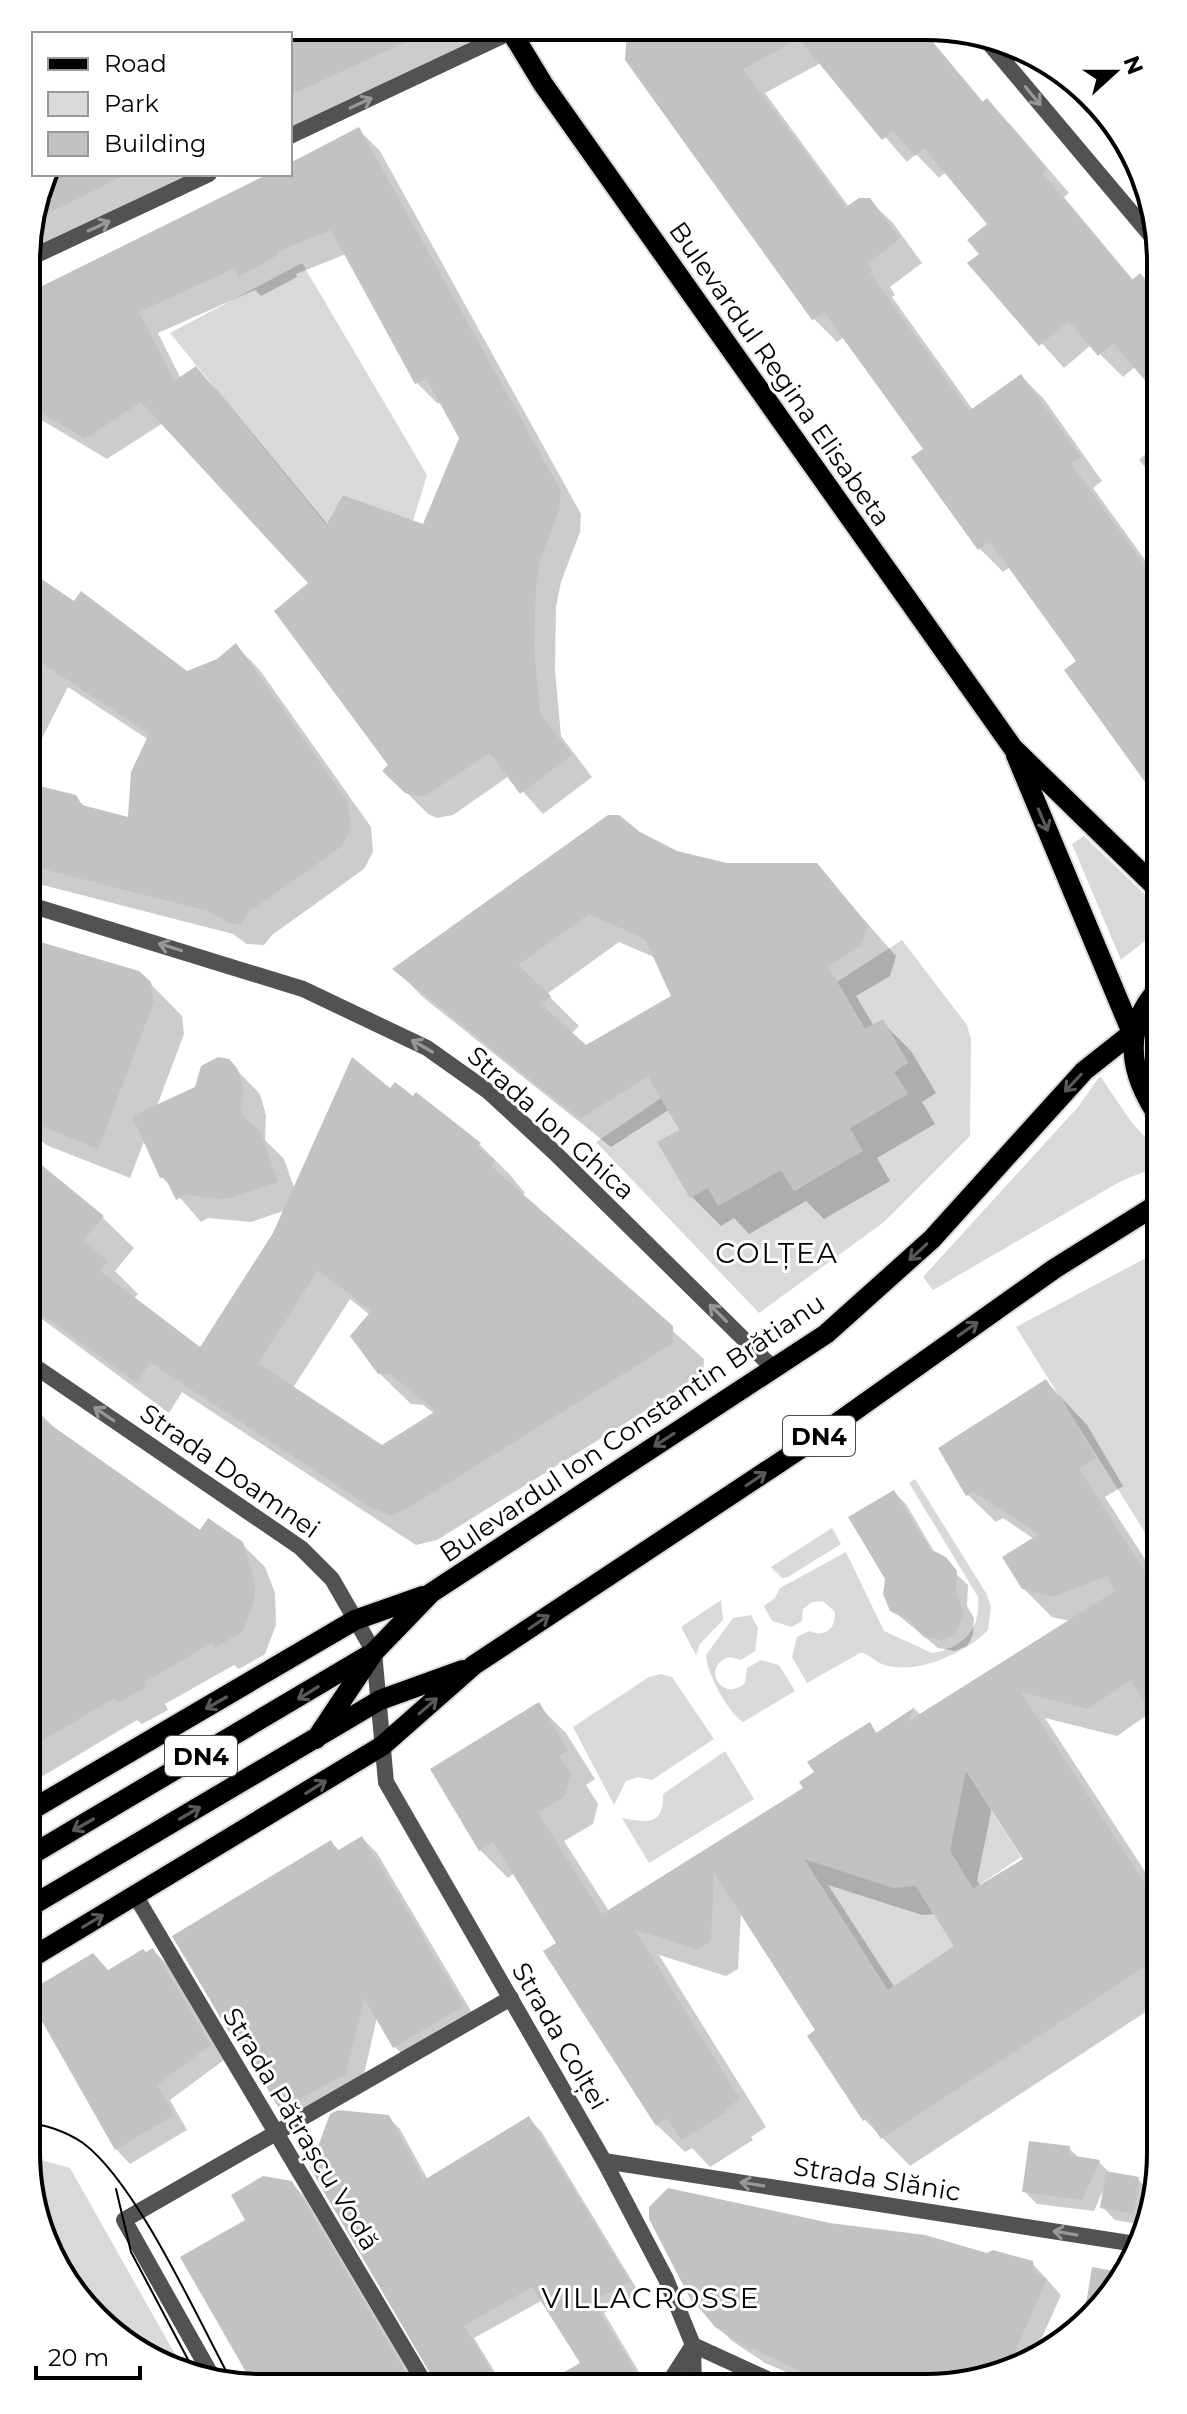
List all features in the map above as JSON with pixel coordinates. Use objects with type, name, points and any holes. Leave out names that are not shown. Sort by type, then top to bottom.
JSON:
[{"type":"main road","name":"Bulevardul Regina Elisabeta","points":[[516,40],[543,84],[1013,748],[1147,878]]},
{"type":"main road","name":"Bulevardul Regina Elisabeta","points":[[1013,748],[1132,1033],[1142,1088],[1147,1096]]},
{"type":"main road","name":"DN4","points":[[1132,1033],[1147,1000]]},
{"type":"main road","name":"Bulevardul Ion Constantin Brătianu","points":[[316,1739],[374,1652],[431,1593],[826,1334],[898,1271],[972,1197],[1084,1071],[1132,1033]]},
{"type":"main road","name":"DN4","points":[[40,1953],[382,1746],[474,1665],[809,1443],[1054,1269],[1147,1211]]},
{"type":"main road","name":"Bulevardul Ion Constantin Brătianu","points":[[40,1805],[355,1620],[431,1593]]},
{"type":"main road","name":"Bulevardul Ion Constantin Brătianu","points":[[40,1850],[374,1652]]},
{"type":"main road","name":"Bulevardul Ion Constantin Brătianu","points":[[40,1901],[380,1700],[474,1665]]},
{"type":"street","points":[[292,135],[489,40]]},
{"type":"street","points":[[996,52],[1144,228]]},
{"type":"street","points":[[40,253],[205,176]]},
{"type":"street","name":"Strada Ion Ghica","points":[[40,908],[303,989],[427,1048],[489,1092],[544,1142],[773,1368]]},
{"type":"street","name":"Strada Doamnei","points":[[40,1370],[301,1548],[332,1579],[374,1652]]},
{"type":"street","name":"Strada Colței","points":[[374,1652],[386,1782],[604,2161],[666,2279],[693,2345]]},
{"type":"street","name":"Strada Pătrașcu Vodă","points":[[135,1895],[419,2374]]},
{"type":"street","points":[[207,2367],[124,2220],[511,1998]]},
{"type":"street","name":"Strada Slănic","points":[[604,2161],[1127,2243]]},
{"type":"street","points":[[674,2374],[693,2345]]},
{"type":"street","points":[[693,2345],[694,2374]]},
{"type":"street","points":[[693,2345],[756,2374]]},
{"type":"green space","points":[[302,263],[427,475],[413,521],[343,495],[326,525],[170,333]]},
{"type":"green space","points":[[1084,836],[1147,897],[1147,939],[1121,960],[1072,844]]},
{"type":"green space","points":[[902,940],[967,1025],[971,1040],[970,1136],[884,1222],[759,1313],[596,1142],[712,1064],[666,1106],[679,1130],[658,1142],[708,1188],[718,1205],[781,1170],[794,1191],[862,1151],[850,1128],[907,1094],[894,1072],[908,1063],[883,1020],[865,1029],[837,982]]},
{"type":"green space","points":[[1100,1076],[1132,1123],[1147,1139],[1147,1171],[1121,1181],[933,1290],[923,1277],[1078,1107]]},
{"type":"green space","points":[[1147,1257],[1147,1536],[1016,1327]]},
{"type":"green space","points":[[915,1479],[986,1593],[991,1607],[988,1630],[954,1654],[924,1665],[895,1667],[860,1653],[807,1683],[792,1657],[797,1637],[809,1631],[824,1633],[831,1627],[835,1612],[823,1601],[812,1602],[803,1609],[802,1621],[792,1627],[772,1621],[764,1606],[775,1598],[780,1588],[846,1552],[884,1631],[932,1653],[961,1642],[973,1627],[977,1619],[978,1597],[909,1483]]},
{"type":"green space","points":[[832,1528],[841,1544],[788,1577],[782,1578],[771,1567]]},
{"type":"green space","points":[[721,1600],[723,1620],[700,1644],[696,1655],[681,1627]]},
{"type":"green space","points":[[751,1615],[758,1628],[755,1651],[741,1660],[730,1657],[721,1661],[716,1667],[717,1681],[728,1689],[736,1688],[745,1683],[747,1668],[761,1660],[779,1665],[795,1691],[743,1722],[731,1711],[719,1692],[706,1655],[733,1618]]},
{"type":"green space","points":[[661,1674],[672,1677],[714,1739],[652,1780],[638,1777],[626,1781],[614,1805],[573,1727],[649,1677]]},
{"type":"green space","points":[[725,1751],[754,1799],[649,1863],[622,1818],[644,1821],[656,1818],[663,1805],[663,1794]]},
{"type":"green space","points":[[957,1757],[1021,1857],[973,1889],[950,1851]]},
{"type":"green space","points":[[802,1856],[915,1884],[933,1914],[946,1906],[967,1938],[873,2001],[881,1980]]},
{"type":"green space","points":[[40,2160],[70,2168],[176,2357],[138,2337],[115,2319],[77,2276],[52,2224],[44,2196]]},
{"type":"building","points":[[292,40],[411,40],[292,94]]},
{"type":"building","points":[[626,40],[797,40],[743,69],[846,207],[859,198],[870,198],[900,239],[868,263],[873,271],[870,273],[969,411],[1021,374],[1081,457],[1071,464],[1147,569],[1147,785],[1064,670],[1076,661],[990,542],[978,550],[911,457],[923,449],[824,312],[812,320],[625,60]]},
{"type":"building","points":[[800,40],[931,40],[982,102],[987,98],[1047,169],[1042,173],[1132,280],[1140,273],[1147,281],[1147,383],[1113,343],[1098,356],[1069,321],[1039,346],[967,263],[979,254],[967,240],[987,224],[924,148],[915,156],[893,131],[882,140]]},
{"type":"building","points":[[359,127],[561,491],[559,510],[540,560],[534,648],[540,713],[572,755],[520,794],[490,753],[424,797],[405,793],[382,771],[388,765],[274,611],[308,583],[141,402],[85,439],[40,412],[40,287],[264,176],[292,176],[292,162]],"holes":[[[331,230],[415,384],[426,378],[459,438],[423,524],[343,495],[326,525],[196,366],[174,381],[139,312],[235,268],[238,277],[278,255],[276,252]]]},
{"type":"building","points":[[57,176],[123,176],[46,215]]},
{"type":"building","points":[[40,578],[74,601],[81,591],[187,671],[217,659],[236,643],[348,802],[351,828],[342,846],[249,912],[241,923],[231,924],[208,911],[40,868],[40,786],[76,795],[82,805],[128,817],[131,772],[149,734],[40,662]]},
{"type":"building","points":[[608,815],[619,815],[640,832],[677,851],[727,863],[817,863],[868,925],[861,946],[828,966],[865,1029],[883,1019],[908,1063],[894,1072],[908,1094],[850,1128],[863,1151],[794,1191],[781,1170],[718,1206],[708,1188],[690,1198],[657,1142],[679,1130],[648,1076],[580,1119],[392,969]],"holes":[[[589,914],[645,939],[671,996],[586,1045],[542,1005],[551,996],[518,965]]]},
{"type":"building","points":[[40,942],[139,971],[151,982],[154,1002],[98,1149],[40,1125]]},
{"type":"building","points":[[218,1057],[229,1059],[237,1068],[244,1090],[240,1107],[243,1116],[261,1133],[278,1182],[226,1199],[184,1195],[176,1200],[165,1177],[160,1178],[132,1116],[195,1087],[201,1066]]},
{"type":"building","points":[[352,1057],[390,1088],[395,1082],[413,1096],[416,1092],[481,1143],[477,1147],[495,1160],[491,1166],[673,1326],[673,1343],[405,1510],[391,1515],[371,1508],[150,1362],[137,1383],[40,1313],[40,1164],[104,1216],[83,1241],[108,1261],[100,1271],[200,1347],[273,1233]],"holes":[[[318,1270],[371,1311],[350,1336],[378,1374],[390,1374],[436,1411],[382,1445],[258,1363]]]},
{"type":"building","points":[[1046,1379],[1057,1396],[1060,1395],[1096,1458],[1079,1469],[1147,1570],[1147,1705],[1131,1680],[1088,1709],[1021,1692],[1147,1886],[1147,1965],[881,2139],[868,2118],[863,2121],[807,2036],[815,2030],[714,1873],[711,1941],[697,1949],[635,1930],[740,2099],[725,2109],[727,2112],[681,2140],[667,2118],[656,2126],[543,1951],[556,1943],[493,1842],[479,1851],[430,1769],[539,1702],[568,1750],[559,1756],[571,1774],[565,1796],[538,1813],[602,1914],[803,1788],[799,1782],[814,1772],[807,1762],[838,1742],[870,1722],[876,1733],[915,1707],[907,1722],[1115,1591],[1107,1576],[1053,1597],[1022,1589],[1002,1557],[1039,1534],[973,1492],[966,1496],[938,1448]],"holes":[[[966,1771],[1023,1859],[973,1889],[950,1851]],[[804,1859],[893,1888],[916,1886],[954,1946],[888,1990]]]},
{"type":"building","points":[[40,1417],[200,1530],[208,1518],[243,1542],[255,1584],[254,1602],[243,1631],[215,1648],[212,1643],[144,1682],[146,1687],[118,1703],[115,1698],[40,1742]]},
{"type":"building","points":[[894,1490],[930,1549],[946,1557],[957,1571],[956,1592],[964,1613],[955,1635],[942,1640],[924,1637],[910,1621],[890,1611],[883,1594],[885,1579],[848,1517]]},
{"type":"building","points":[[362,1836],[464,2006],[393,2048],[364,1998],[346,2074],[280,2110],[172,1936],[331,1840],[337,1851]]},
{"type":"building","points":[[153,1948],[211,2045],[157,2085],[174,2115],[115,2150],[40,2018],[40,1985],[93,1953],[108,1970],[143,1949],[146,1952]]},
{"type":"building","points":[[338,2110],[389,2115],[424,2180],[529,2116],[630,2282],[593,2301],[637,2374],[561,2374],[580,2363],[532,2287],[464,2326],[493,2374],[430,2374],[310,2168],[330,2114]]},
{"type":"building","points":[[1029,2141],[1070,2146],[1069,2155],[1100,2160],[1082,2200],[1022,2192]]},
{"type":"building","points":[[1106,2171],[1139,2177],[1134,2214],[1100,2208]]},
{"type":"building","points":[[263,2176],[292,2181],[407,2374],[247,2373],[180,2257],[245,2220],[231,2195]]},
{"type":"building","points":[[668,2188],[830,2223],[925,2235],[987,2253],[993,2250],[1033,2261],[1034,2272],[1047,2279],[1014,2355],[997,2362],[969,2370],[926,2374],[806,2374],[752,2348],[750,2350],[715,2327],[697,2305],[694,2306],[649,2219],[649,2207]]},
{"type":"building","points":[[1092,2267],[1113,2271],[1092,2299],[1086,2305]]},
{"type":"tram line","points":[[40,2126],[70,2135],[83,2143],[125,2189],[166,2256],[226,2371]]},
{"type":"tram line","points":[[116,2189],[131,2252],[189,2361]]},
{"type":"district","name":"COLȚEA","points":[[777,1253]]},
{"type":"district","name":"VILLACROSSE","points":[[651,2298]]}]
